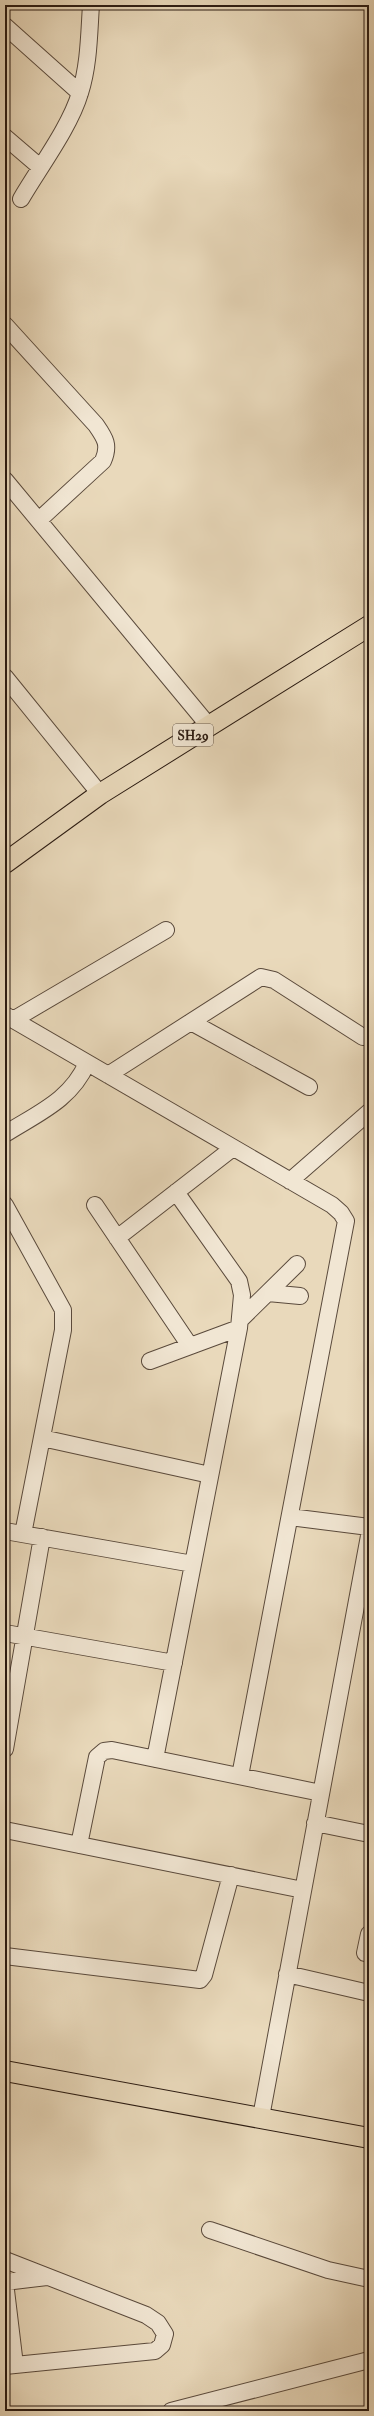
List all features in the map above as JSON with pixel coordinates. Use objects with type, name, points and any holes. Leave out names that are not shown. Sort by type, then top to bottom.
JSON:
[{"type":"main road","name":"SH29","points":[[5,863],[13,853],[100,794],[369,626]]},
{"type":"main road","points":[[5,2071],[369,2138]]},
{"type":"street","points":[[21,199],[68,120],[80,93],[86,67],[91,5]]},
{"type":"street","points":[[5,26],[80,93]]},
{"type":"street","points":[[5,138],[40,167]]},
{"type":"street","points":[[5,325],[96,425],[106,441],[108,451],[103,461],[40,520]]},
{"type":"street","points":[[5,480],[40,520],[208,726]]},
{"type":"street","points":[[5,677],[100,794]]},
{"type":"street","points":[[9,1017],[166,930]]},
{"type":"street","points":[[108,1075],[261,977],[274,980],[363,1037]]},
{"type":"street","points":[[9,1017],[332,1205],[341,1213],[346,1221],[240,1776]]},
{"type":"street","points":[[191,1022],[308,1087]]},
{"type":"street","points":[[6,1132],[63,1098],[76,1085],[87,1063]]},
{"type":"street","points":[[290,1180],[369,1112]]},
{"type":"street","points":[[117,1238],[233,1148]]},
{"type":"street","points":[[155,1759],[240,1324],[242,1295],[239,1281],[176,1192]]},
{"type":"street","points":[[95,1204],[190,1346]]},
{"type":"street","points":[[5,1205],[63,1310],[63,1330],[23,1534]]},
{"type":"street","points":[[150,1361],[190,1346],[240,1324],[297,1264]]},
{"type":"street","points":[[268,1293],[300,1296]]},
{"type":"street","points":[[42,1438],[210,1475]]},
{"type":"street","points":[[290,1517],[369,1527]]},
{"type":"street","points":[[5,1531],[193,1564]]},
{"type":"street","points":[[261,2117],[369,1536]]},
{"type":"street","points":[[6,1739],[42,1537]]},
{"type":"street","points":[[5,1633],[174,1663]]},
{"type":"street","points":[[79,1845],[97,1757],[104,1751],[112,1750],[321,1793]]},
{"type":"street","points":[[315,1823],[369,1834]]},
{"type":"street","points":[[5,1830],[303,1890]]},
{"type":"street","points":[[5,1956],[200,1980],[204,1975],[231,1875]]},
{"type":"street","points":[[365,1953],[369,1934]]},
{"type":"street","points":[[287,1974],[369,1993]]},
{"type":"street","points":[[210,2230],[328,2270],[369,2279]]},
{"type":"street","points":[[5,2260],[49,2277],[146,2315],[158,2323],[165,2334],[162,2345],[155,2351],[10,2366],[5,2282],[49,2277]]},
{"type":"street","points":[[171,2411],[369,2360]]}]
